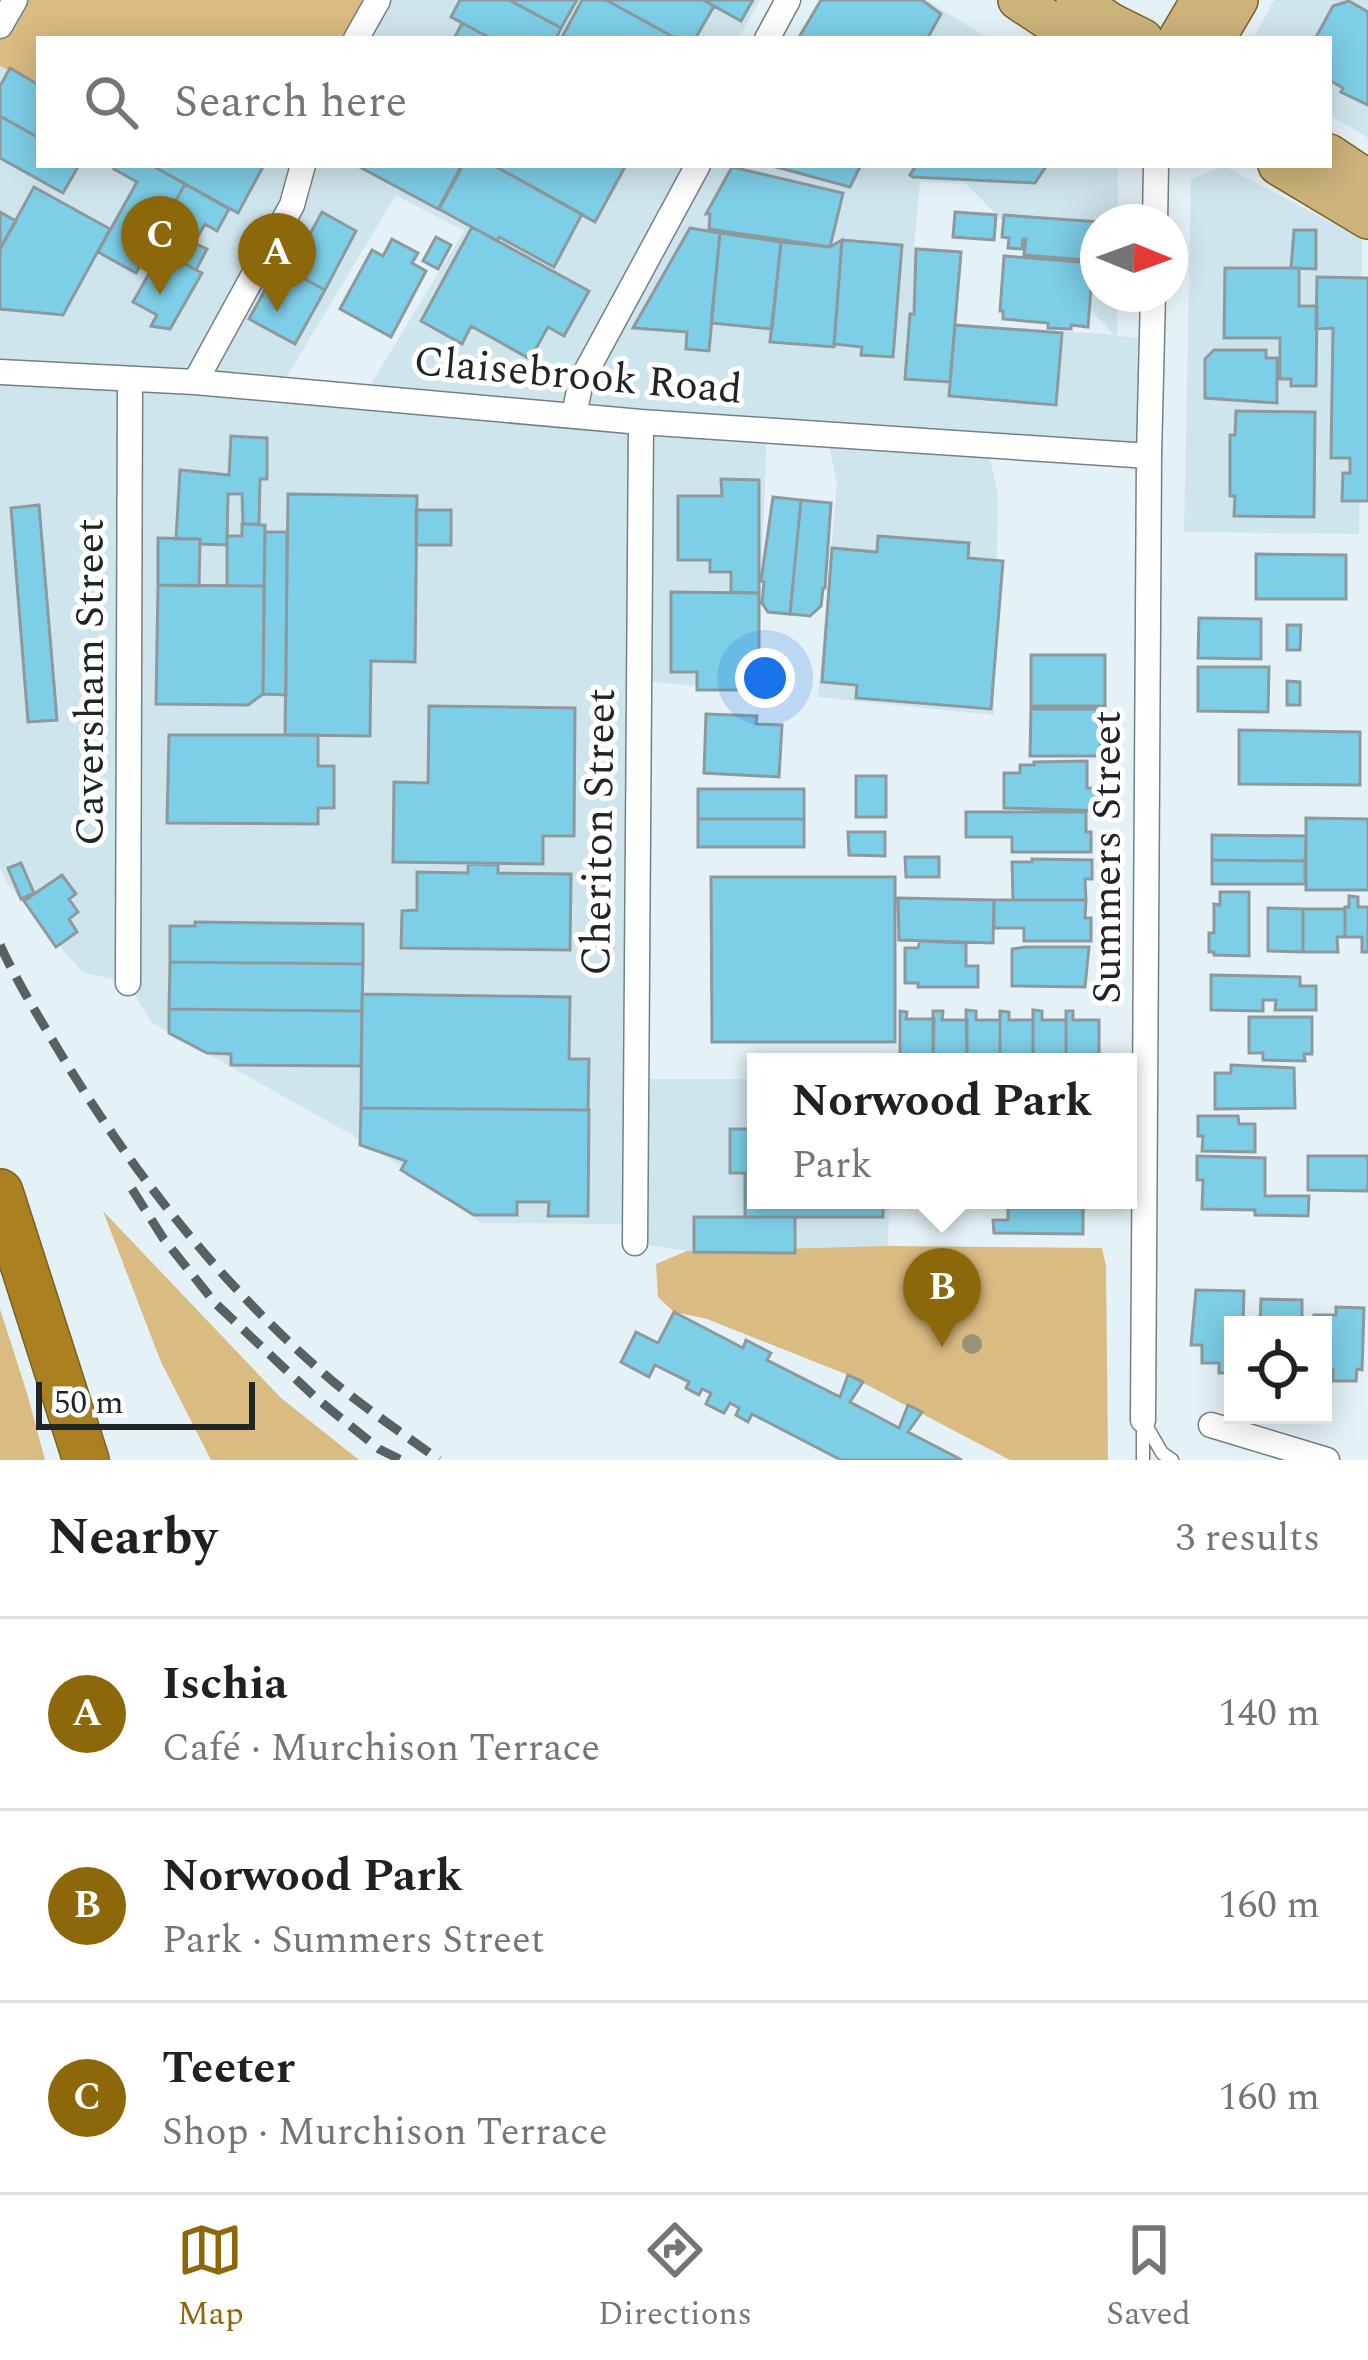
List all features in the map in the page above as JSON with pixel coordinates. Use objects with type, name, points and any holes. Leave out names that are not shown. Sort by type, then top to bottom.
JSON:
[{"type":"highway","points":[[3,1201],[86,1460]]},
{"type":"highway","points":[[3,1201],[55,1263],[118,1460]]},
{"type":"main road","points":[[1018,0],[1072,36]]},
{"type":"main road","points":[[1076,0],[1137,36]]},
{"type":"main road","points":[[1180,36],[1201,0]]},
{"type":"main road","points":[[1217,36],[1238,0]]},
{"type":"main road","points":[[1332,156],[1368,180]]},
{"type":"main road","points":[[1283,168],[1368,219]]},
{"type":"street","points":[[0,26],[15,0]]},
{"type":"street","points":[[358,36],[378,0]]},
{"type":"street","points":[[769,36],[788,0]]},
{"type":"street","points":[[195,382],[292,205],[302,168]]},
{"type":"street","points":[[574,415],[581,381],[696,168]]},
{"type":"street","points":[[1155,204],[1156,168]]},
{"type":"street","name":"Summers Street","points":[[1143,1420],[1153,312]]},
{"type":"street","name":"Claisebrook Road","points":[[0,372],[195,382],[641,422],[1149,456]]},
{"type":"street","name":"Caversham Street","points":[[128,983],[130,380]]},
{"type":"street","name":"Cheriton Street","points":[[635,1243],[641,422]]},
{"type":"street","points":[[1211,1425],[1327,1460]]},
{"type":"lane","points":[[1143,1420],[1143,1460]]},
{"type":"lane","points":[[1143,1420],[1162,1453],[1172,1460]]},
{"type":"shaded area","points":[[15,0],[378,0],[358,36],[36,36],[36,84],[0,66],[0,26]]},
{"type":"shaded area","points":[[378,0],[760,0],[740,36],[358,36]]},
{"type":"shaded area","points":[[821,0],[927,0],[983,36],[800,36]]},
{"type":"shaded area","points":[[1274,0],[1368,0],[1368,138],[1332,116],[1332,36],[1255,36]]},
{"type":"shaded area","points":[[0,66],[36,84],[36,168],[1118,168],[1118,204],[1080,204],[1080,300],[966,184],[920,182],[914,246],[961,251],[957,324],[1115,335],[1092,312],[1117,312],[1117,336],[1152,339],[1149,456],[987,446],[998,495],[994,715],[818,697],[837,484],[827,435],[767,432],[757,691],[640,681],[636,1079],[747,1079],[747,1209],[889,1209],[888,1246],[687,1251],[635,1243],[634,1224],[481,1223],[370,1145],[151,1022],[128,983],[82,972],[0,869]],"holes":[[[396,195],[464,231],[363,397],[280,388]]]},
{"type":"shaded area","points":[[1228,168],[1362,239],[1359,534],[1184,532],[1191,179]]},
{"type":"shaded area","points":[[103,1211],[281,1398],[359,1460],[211,1460],[161,1362]]},
{"type":"shaded area","points":[[1102,1248],[1108,1460],[1010,1460],[848,1375],[707,1319],[674,1312],[658,1297],[656,1264],[687,1251]]},
{"type":"shaded area","points":[[0,1309],[27,1393],[45,1460],[0,1460]]},
{"type":"building","points":[[460,0],[509,0],[561,28],[557,36],[486,36],[451,17]]},
{"type":"building","points":[[509,0],[577,0],[561,28]]},
{"type":"building","points":[[582,0],[606,0],[672,36],[563,36]]},
{"type":"building","points":[[606,0],[703,0],[714,6],[697,36],[672,36]]},
{"type":"building","points":[[703,0],[753,0],[741,21]]},
{"type":"building","points":[[821,0],[922,0],[941,14],[929,36],[800,36]]},
{"type":"building","points":[[1349,1],[1368,12],[1368,105],[1341,92],[1343,88],[1332,82],[1332,36],[1317,36],[1333,6]]},
{"type":"building","points":[[462,23],[486,36],[456,36]]},
{"type":"building","points":[[10,68],[36,83],[36,136],[0,116],[0,86]]},
{"type":"building","points":[[0,116],[36,136],[36,168],[77,168],[63,193],[0,158]]},
{"type":"building","points":[[156,168],[185,184],[136,273],[98,252],[137,182],[114,169]]},
{"type":"building","points":[[156,168],[262,168],[238,213]]},
{"type":"building","points":[[362,168],[460,168],[438,209]]},
{"type":"building","points":[[461,168],[498,168],[582,214],[554,267],[439,209]]},
{"type":"building","points":[[498,168],[624,168],[595,222]]},
{"type":"building","points":[[731,168],[843,193],[830,247],[709,229],[710,214],[706,214]]},
{"type":"building","points":[[780,168],[860,168],[850,187]]},
{"type":"building","points":[[914,168],[1045,168],[1035,183],[910,175]]},
{"type":"building","points":[[185,184],[229,209],[217,231],[205,224],[194,243],[207,249],[196,270],[151,245]]},
{"type":"building","points":[[34,187],[110,229],[63,315],[0,309],[0,249]]},
{"type":"building","points":[[0,212],[16,221],[0,249]]},
{"type":"building","points":[[322,212],[356,231],[325,290],[290,271]]},
{"type":"building","points":[[955,212],[996,215],[994,240],[953,237]]},
{"type":"building","points":[[1004,215],[1080,221],[1080,260],[1024,255],[1026,239],[1022,249],[1008,248],[1009,238],[1002,237]]},
{"type":"building","points":[[472,227],[589,291],[564,336],[548,327],[530,359],[471,326],[462,344],[421,321]]},
{"type":"building","points":[[690,228],[720,233],[709,351],[686,349],[687,332],[633,328]]},
{"type":"building","points":[[1294,230],[1316,230],[1316,269],[1291,268]]},
{"type":"building","points":[[720,233],[781,242],[772,329],[711,323]]},
{"type":"building","points":[[436,237],[451,245],[438,269],[423,261]]},
{"type":"building","points":[[392,239],[418,253],[412,263],[426,271],[391,337],[340,309],[372,250],[383,256]]},
{"type":"building","points":[[842,240],[902,245],[893,357],[861,355],[862,347],[834,344]]},
{"type":"building","points":[[842,240],[834,347],[770,342],[781,242],[830,247]]},
{"type":"building","points":[[916,249],[961,252],[950,382],[905,379]]},
{"type":"building","points":[[162,251],[202,273],[170,329],[151,326],[157,315],[133,302]]},
{"type":"building","points":[[1004,256],[1080,262],[1080,312],[1089,312],[1088,327],[1048,328],[1048,323],[1003,319]]},
{"type":"building","points":[[279,265],[325,290],[295,344],[249,319]]},
{"type":"building","points":[[1225,268],[1299,268],[1299,306],[1317,306],[1316,386],[1291,386],[1291,379],[1280,379],[1280,338],[1224,338]]},
{"type":"building","points":[[1317,277],[1368,278],[1368,501],[1342,501],[1343,473],[1350,473],[1350,458],[1331,458],[1333,328],[1316,329]]},
{"type":"building","points":[[955,325],[1062,333],[1056,405],[949,396]]},
{"type":"building","points":[[1214,350],[1266,350],[1266,358],[1277,358],[1277,403],[1205,398],[1205,359]]},
{"type":"building","points":[[1236,411],[1315,412],[1314,517],[1234,516],[1230,435],[1235,435]]},
{"type":"building","points":[[231,436],[267,438],[267,479],[260,479],[259,524],[243,524],[242,494],[228,494],[227,545],[176,539],[180,470],[229,475]]},
{"type":"building","points":[[721,479],[759,480],[759,593],[731,592],[731,572],[710,572],[710,560],[678,560],[678,496],[722,496]]},
{"type":"building","points":[[288,494],[417,496],[415,662],[371,661],[370,736],[285,735]]},
{"type":"building","points":[[773,497],[801,500],[790,614],[768,612],[762,603]]},
{"type":"building","points":[[801,500],[831,503],[825,588],[821,606],[810,616],[790,614]]},
{"type":"building","points":[[39,505],[57,720],[28,722],[11,508]]},
{"type":"building","points":[[416,510],[451,510],[451,545],[416,545]]},
{"type":"building","points":[[242,524],[265,525],[264,586],[227,586],[227,536],[242,536]]},
{"type":"building","points":[[265,532],[287,532],[286,695],[263,694]]},
{"type":"building","points":[[878,536],[969,543],[968,558],[1003,561],[991,709],[856,698],[857,685],[822,682],[832,548],[877,552]]},
{"type":"building","points":[[158,538],[200,539],[199,586],[158,585]]},
{"type":"building","points":[[1256,554],[1346,555],[1346,599],[1256,599]]},
{"type":"building","points":[[158,585],[264,586],[263,694],[248,705],[156,704]]},
{"type":"building","points":[[671,592],[759,593],[759,690],[697,690],[697,672],[671,672]]},
{"type":"building","points":[[1199,618],[1261,619],[1261,659],[1198,658]]},
{"type":"building","points":[[1287,625],[1301,625],[1300,650],[1287,650]]},
{"type":"building","points":[[1031,655],[1105,655],[1105,706],[1031,706]]},
{"type":"building","points":[[1198,667],[1269,667],[1268,712],[1198,711]]},
{"type":"building","points":[[1287,681],[1300,682],[1300,705],[1287,705]]},
{"type":"building","points":[[429,706],[575,708],[574,836],[543,836],[543,864],[393,862],[394,782],[428,783]]},
{"type":"building","points":[[1031,709],[1101,709],[1100,756],[1030,756]]},
{"type":"building","points":[[706,714],[757,716],[756,724],[782,725],[779,777],[704,773]]},
{"type":"building","points":[[1239,730],[1360,732],[1360,785],[1239,784]]},
{"type":"building","points":[[169,735],[318,735],[318,766],[334,766],[334,808],[318,808],[318,824],[167,823]]},
{"type":"building","points":[[1087,761],[1087,788],[1108,789],[1108,811],[1004,808],[1004,773],[1020,773],[1020,765],[1034,762]]},
{"type":"building","points":[[856,776],[886,776],[886,817],[856,817]]},
{"type":"building","points":[[698,789],[804,789],[804,819],[698,819]]},
{"type":"building","points":[[966,812],[1086,812],[1091,852],[1012,852],[1012,837],[966,837]]},
{"type":"building","points":[[1306,818],[1368,819],[1368,890],[1306,890]]},
{"type":"building","points":[[698,819],[804,819],[804,847],[698,847]]},
{"type":"building","points":[[848,832],[885,832],[885,856],[849,855]]},
{"type":"building","points":[[1212,835],[1306,836],[1305,861],[1212,860]]},
{"type":"building","points":[[905,857],[939,857],[939,877],[906,877]]},
{"type":"building","points":[[1092,860],[1092,879],[1085,879],[1086,900],[1013,900],[1012,862]]},
{"type":"building","points":[[1212,860],[1305,861],[1305,884],[1212,884]]},
{"type":"building","points":[[21,863],[34,893],[21,899],[8,868]]},
{"type":"building","points":[[468,864],[498,865],[498,873],[571,874],[570,950],[401,948],[402,911],[417,910],[417,872],[468,873]]},
{"type":"building","points":[[62,875],[76,894],[69,899],[78,912],[69,919],[77,932],[56,947],[24,901]]},
{"type":"building","points":[[711,877],[895,877],[895,1042],[712,1042]]},
{"type":"building","points":[[1220,892],[1249,892],[1249,956],[1209,952],[1214,904],[1220,905]]},
{"type":"building","points":[[1349,896],[1358,897],[1358,907],[1368,907],[1368,952],[1362,952],[1362,937],[1345,937]]},
{"type":"building","points":[[898,898],[994,900],[993,943],[899,940]]},
{"type":"building","points":[[994,900],[1086,900],[1091,941],[1024,941],[1024,928],[994,928]]},
{"type":"building","points":[[1268,908],[1303,909],[1303,952],[1268,951]]},
{"type":"building","points":[[1303,909],[1345,909],[1345,937],[1337,937],[1338,952],[1303,952]]},
{"type":"building","points":[[195,922],[363,924],[363,964],[170,962],[170,926],[195,926]]},
{"type":"building","points":[[920,941],[966,943],[966,966],[978,966],[978,987],[905,983],[905,948],[918,948]]},
{"type":"building","points":[[1089,947],[1085,987],[1012,986],[1012,949]]},
{"type":"building","points":[[170,962],[363,964],[362,1011],[169,1009]]},
{"type":"building","points":[[1211,975],[1300,977],[1300,986],[1316,986],[1316,1010],[1275,1010],[1276,1000],[1263,1000],[1263,1011],[1211,1010]]},
{"type":"building","points":[[362,994],[570,997],[569,1059],[589,1059],[588,1110],[361,1108]]},
{"type":"building","points":[[169,1009],[362,1011],[361,1066],[231,1065],[231,1054],[207,1053],[169,1033]]},
{"type":"building","points":[[966,1010],[976,1011],[976,1020],[1000,1020],[1000,1053],[967,1053]]},
{"type":"building","points":[[1033,1010],[1042,1011],[1042,1020],[1066,1020],[1066,1053],[1033,1053]]},
{"type":"building","points":[[900,1011],[907,1012],[906,1019],[934,1019],[933,1053],[900,1053]]},
{"type":"building","points":[[933,1011],[943,1011],[942,1020],[967,1020],[967,1053],[933,1053]]},
{"type":"building","points":[[1000,1011],[1009,1012],[1009,1020],[1033,1020],[1033,1053],[1000,1053]]},
{"type":"building","points":[[1066,1011],[1073,1011],[1073,1020],[1099,1020],[1099,1053],[1066,1053]]},
{"type":"building","points":[[1249,1017],[1312,1017],[1312,1054],[1304,1054],[1305,1061],[1263,1060],[1263,1053],[1249,1053]]},
{"type":"building","points":[[1231,1065],[1294,1068],[1295,1108],[1215,1109],[1215,1073],[1231,1073]]},
{"type":"building","points":[[361,1108],[589,1110],[588,1216],[548,1216],[549,1202],[517,1202],[517,1215],[474,1215],[401,1170],[406,1161],[360,1145]]},
{"type":"building","points":[[1198,1116],[1238,1116],[1239,1124],[1255,1124],[1255,1152],[1202,1151]]},
{"type":"building","points":[[730,1129],[747,1129],[747,1173],[730,1173]]},
{"type":"building","points":[[1197,1156],[1265,1158],[1265,1196],[1309,1196],[1308,1216],[1202,1209],[1203,1180],[1197,1180]]},
{"type":"building","points":[[1308,1156],[1368,1156],[1368,1191],[1308,1190]]},
{"type":"building","points":[[745,1173],[747,1209],[883,1209],[883,1217],[745,1217]]},
{"type":"building","points":[[1008,1209],[1083,1209],[1083,1234],[994,1233],[993,1220],[1008,1220]]},
{"type":"building","points":[[694,1217],[795,1217],[795,1253],[694,1252]]},
{"type":"building","points":[[1196,1290],[1244,1291],[1243,1316],[1224,1316],[1224,1373],[1219,1373],[1219,1363],[1202,1363],[1202,1345],[1191,1345]]},
{"type":"building","points":[[1261,1299],[1302,1300],[1302,1316],[1260,1316]]},
{"type":"building","points":[[1336,1307],[1364,1308],[1362,1370],[1357,1369],[1356,1381],[1333,1381],[1332,1316],[1314,1316],[1336,1315]]},
{"type":"building","points":[[674,1312],[743,1348],[746,1340],[771,1353],[767,1360],[840,1397],[848,1375],[863,1382],[850,1402],[899,1428],[908,1405],[922,1412],[908,1432],[962,1460],[841,1460],[752,1414],[748,1422],[736,1415],[739,1408],[730,1403],[724,1413],[706,1404],[711,1393],[702,1389],[699,1395],[686,1388],[689,1382],[655,1365],[649,1377],[621,1362],[636,1332],[658,1343]]},
{"type":"railway","points":[[0,945],[91,1101],[186,1231],[296,1348],[439,1460]]},
{"type":"railway","points":[[132,1189],[163,1238],[215,1303],[316,1398],[379,1449],[401,1460]]},
{"type":"place","name":"Teeter","points":[[160,295]]},
{"type":"place","name":"Ischia","points":[[277,312]]},
{"type":"place","name":"Norwood Park","points":[[942,1347]]}]
